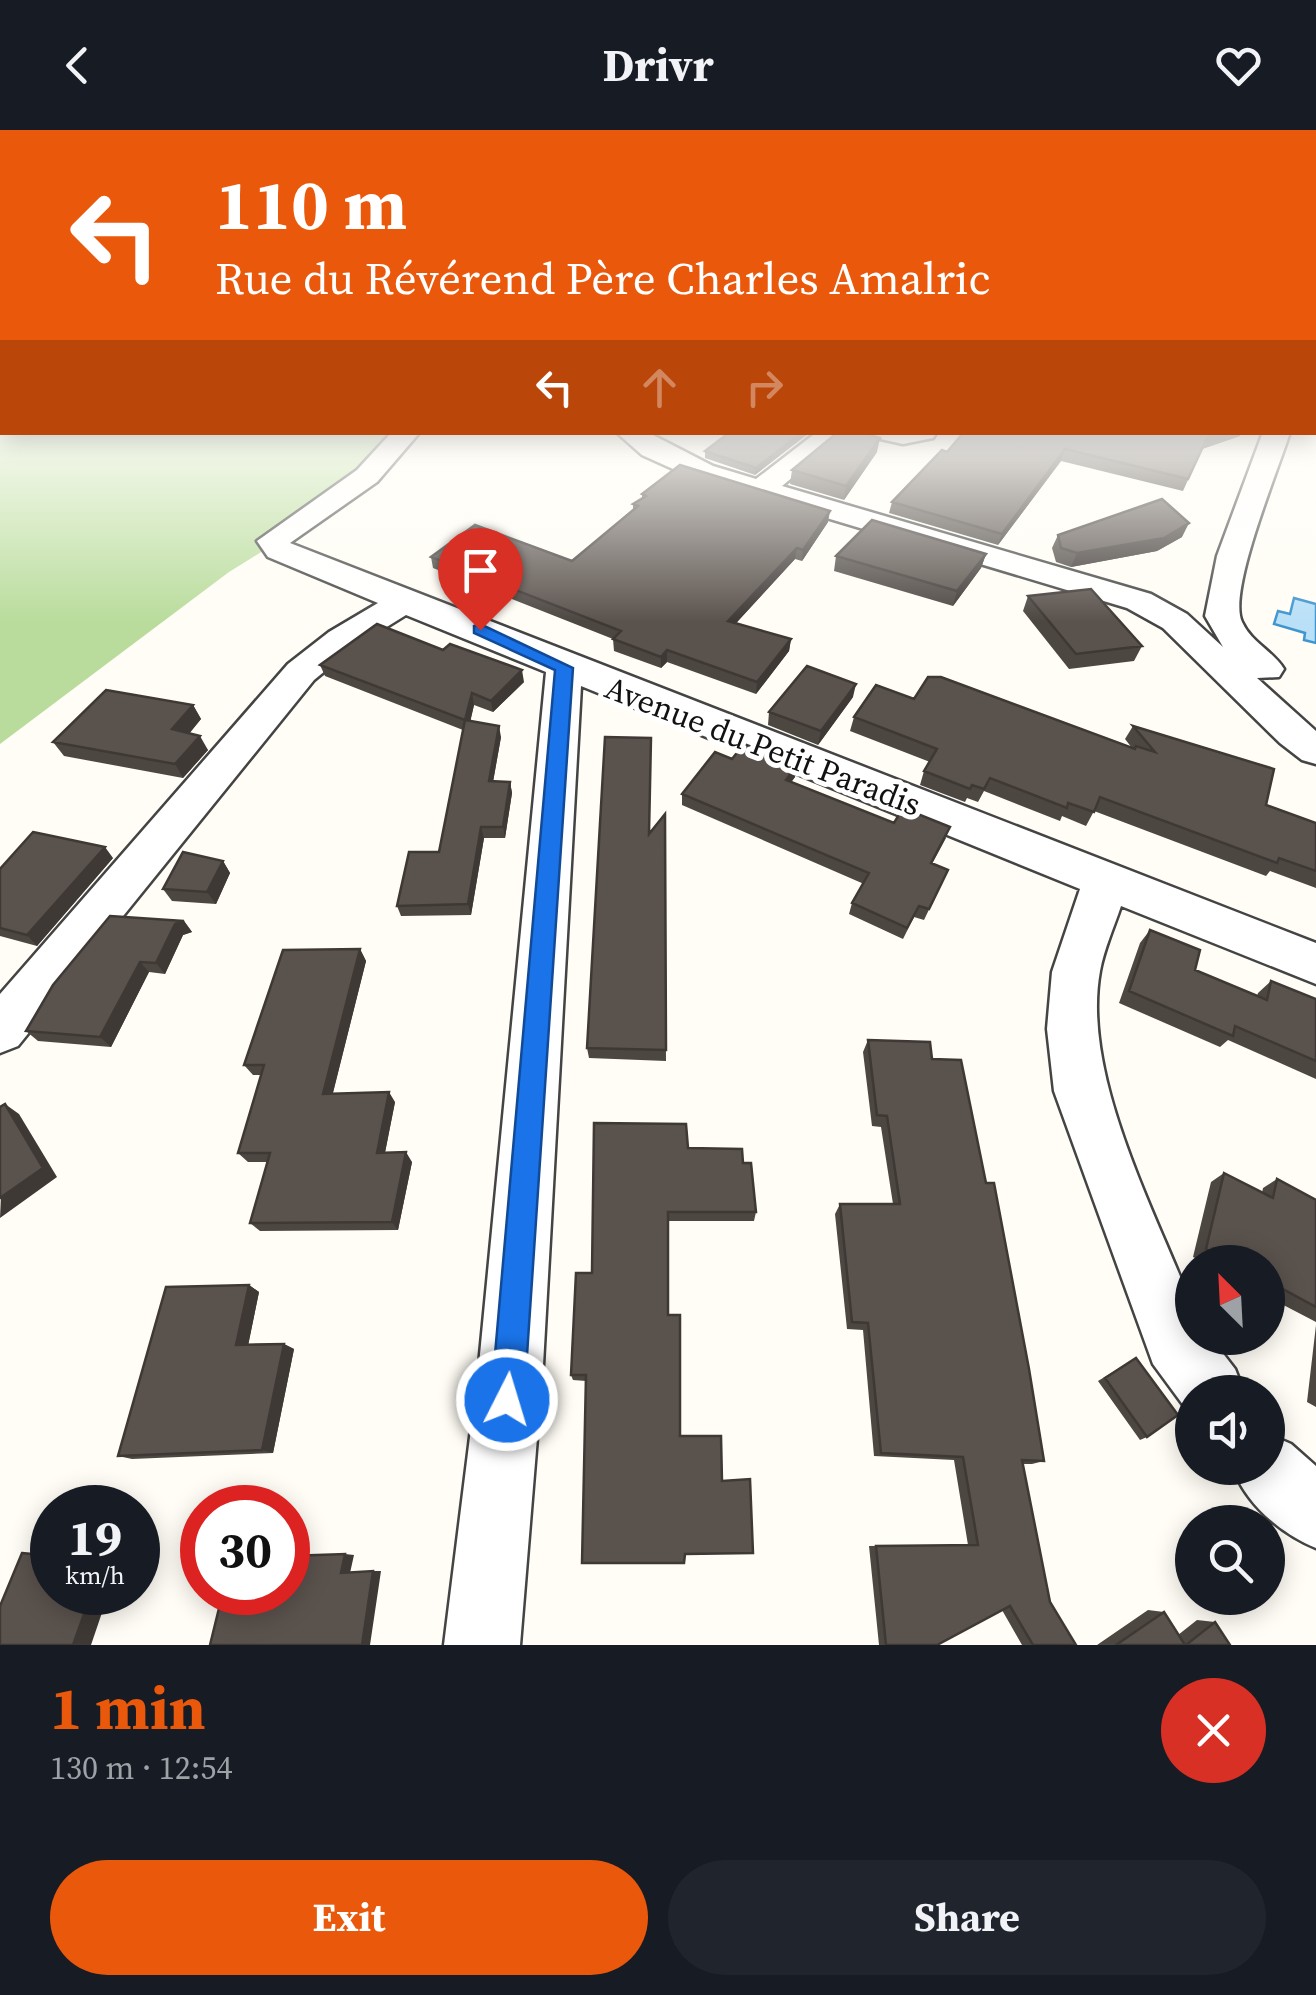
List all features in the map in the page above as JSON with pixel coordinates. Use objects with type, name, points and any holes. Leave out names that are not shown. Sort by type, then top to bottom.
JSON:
[{"type":"street","points":[[360,481],[273,542],[279,550],[564,668]]},
{"type":"street","points":[[735,481],[1139,601],[1174,621],[1316,750]]},
{"type":"street","points":[[762,488],[771,481]]},
{"type":"street","points":[[1258,481],[1235,546],[1220,612],[1233,638],[1316,716]]},
{"type":"street","points":[[1139,601],[1191,599],[1227,587]]},
{"type":"street","points":[[0,1030],[300,672],[341,640],[404,602]]},
{"type":"street","name":"Avenue du Petit Paradis","points":[[482,1645],[511,1365],[564,668],[1316,964]]},
{"type":"street","points":[[1106,880],[1076,972],[1072,1029],[1081,1091],[1176,1342],[1200,1375]]},
{"type":"street","points":[[1285,1485],[1316,1513]]},
{"type":"green space","points":[[0,481],[375,481],[229,572],[0,744]]},
{"type":"water","points":[[1294,598],[1316,604],[1316,643],[1304,640],[1305,633],[1274,624],[1278,611],[1290,614]]},
{"type":"building","points":[[659,481],[731,481],[830,511],[803,550],[797,548],[728,621],[791,639],[757,682],[667,650],[661,657],[613,639],[621,631],[431,557],[475,525],[572,561],[638,506],[633,504],[646,496],[642,494]]},
{"type":"building","points":[[912,481],[1042,481],[1002,534],[892,502]]},
{"type":"building","points":[[1162,499],[1189,523],[1164,538],[1077,553],[1061,548],[1058,535]]},
{"type":"building","points":[[872,520],[986,554],[957,591],[836,556]]},
{"type":"building","points":[[1091,589],[1142,646],[1076,654],[1028,596]]},
{"type":"building","points":[[377,624],[443,650],[450,644],[522,670],[491,701],[472,693],[465,720],[320,665]]},
{"type":"building","points":[[807,666],[856,684],[821,731],[769,712]]},
{"type":"building","points":[[928,677],[941,677],[1135,749],[1136,746],[1155,752],[1133,726],[1274,769],[1266,805],[1316,823],[1316,871],[1279,858],[1277,863],[1100,797],[1094,812],[1068,803],[1067,808],[990,778],[984,789],[972,785],[970,789],[924,771],[937,749],[854,717],[876,685],[914,699]]},
{"type":"building","points":[[106,690],[193,705],[172,729],[200,736],[175,764],[53,742]]},
{"type":"building","points":[[465,720],[499,726],[489,781],[510,782],[503,827],[481,827],[468,904],[397,906],[409,852],[439,852]]},
{"type":"building","points":[[605,737],[651,738],[649,834],[665,814],[666,1050],[587,1048]]},
{"type":"building","points":[[744,744],[797,765],[786,780],[894,823],[903,808],[950,827],[931,863],[948,870],[929,909],[919,906],[907,928],[852,903],[869,873],[682,794],[715,752],[732,759]]},
{"type":"building","points":[[33,832],[105,847],[27,935],[0,928],[0,869]]},
{"type":"building","points":[[183,852],[223,861],[207,892],[163,889]]},
{"type":"building","points":[[110,916],[184,921],[175,924],[156,963],[140,962],[100,1037],[26,1031],[53,985]]},
{"type":"building","points":[[1150,930],[1200,950],[1195,970],[1267,1000],[1271,981],[1316,999],[1316,1061],[1235,1026],[1233,1036],[1129,991]]},
{"type":"building","points":[[360,949],[323,1094],[389,1092],[377,1153],[406,1152],[392,1222],[250,1223],[270,1153],[238,1153],[264,1065],[244,1065],[283,950]]},
{"type":"building","points":[[868,1040],[930,1042],[932,1059],[961,1060],[986,1183],[994,1183],[1044,1461],[1022,1460],[1050,1602],[1076,1645],[1033,1645],[1010,1606],[937,1645],[886,1645],[876,1546],[978,1545],[963,1457],[881,1453],[868,1323],[852,1322],[840,1204],[900,1204],[887,1116],[877,1115]]},
{"type":"building","points":[[5,1104],[43,1168],[0,1198],[0,1107]]},
{"type":"building","points":[[594,1123],[686,1124],[688,1148],[742,1149],[743,1163],[751,1163],[756,1212],[668,1212],[668,1315],[680,1315],[680,1436],[721,1436],[722,1481],[750,1479],[753,1553],[685,1554],[684,1563],[582,1563],[586,1375],[571,1375],[576,1273],[592,1273]]},
{"type":"building","points":[[1224,1173],[1273,1198],[1277,1179],[1316,1200],[1316,1307],[1285,1290],[1285,1245],[1207,1245]]},
{"type":"building","points":[[249,1285],[236,1345],[284,1344],[262,1450],[118,1456],[166,1287]]},
{"type":"building","points":[[1136,1358],[1175,1411],[1175,1417],[1147,1437],[1105,1378]]},
{"type":"building","points":[[22,1553],[30,1554],[30,1615],[84,1615],[73,1645],[0,1645],[0,1606]]},
{"type":"building","points":[[345,1554],[341,1573],[373,1571],[362,1645],[210,1645],[217,1615],[310,1615],[310,1555]]},
{"type":"building","points":[[1164,1612],[1185,1645],[1116,1645]]},
{"type":"building","points":[[1215,1622],[1230,1645],[1186,1645]]},
{"type":"route","points":[[480,630],[564,668],[507,1400]]}]
